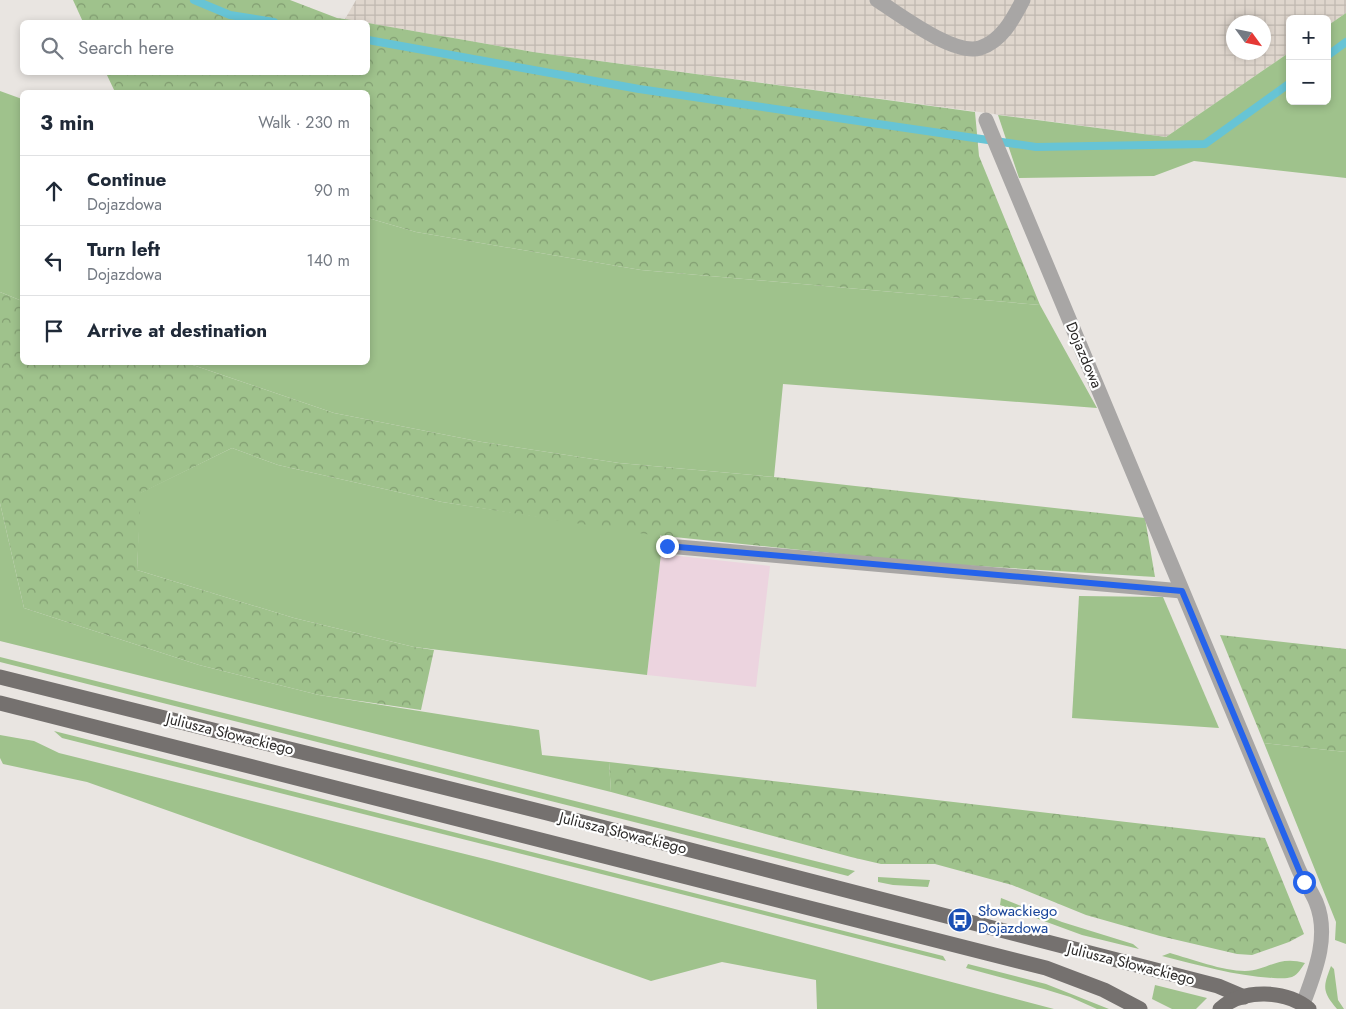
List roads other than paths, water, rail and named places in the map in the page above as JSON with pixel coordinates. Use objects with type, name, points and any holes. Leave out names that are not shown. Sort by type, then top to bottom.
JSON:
[{"type":"main road","name":"Juliusza Słowackiego","points":[[0,677],[547,813],[1218,986],[1244,997]]},
{"type":"main road","name":"Juliusza Słowackiego","points":[[0,703],[1046,968],[1104,990],[1140,1009]]},
{"type":"main road","points":[[1220,1009],[1244,997],[1264,994],[1285,996],[1306,1006]]},
{"type":"street","points":[[877,0],[938,39],[954,46],[968,49],[980,48],[999,37],[1012,22],[1023,0]]},
{"type":"street","name":"Dojazdowa","points":[[986,120],[1298,868],[1320,913],[1322,930],[1320,952],[1306,1006]]},
{"type":"street","points":[[667,546],[1182,591]]},
{"type":"waterway","points":[[194,0],[230,15],[261,20]]},
{"type":"waterway","points":[[370,40],[639,89],[1036,147],[1205,144],[1286,86]]},
{"type":"waterway","points":[[1331,53],[1346,42]]},
{"type":"place","name":"Słowackiego Dojazdowa","points":[[960,920]]}]
